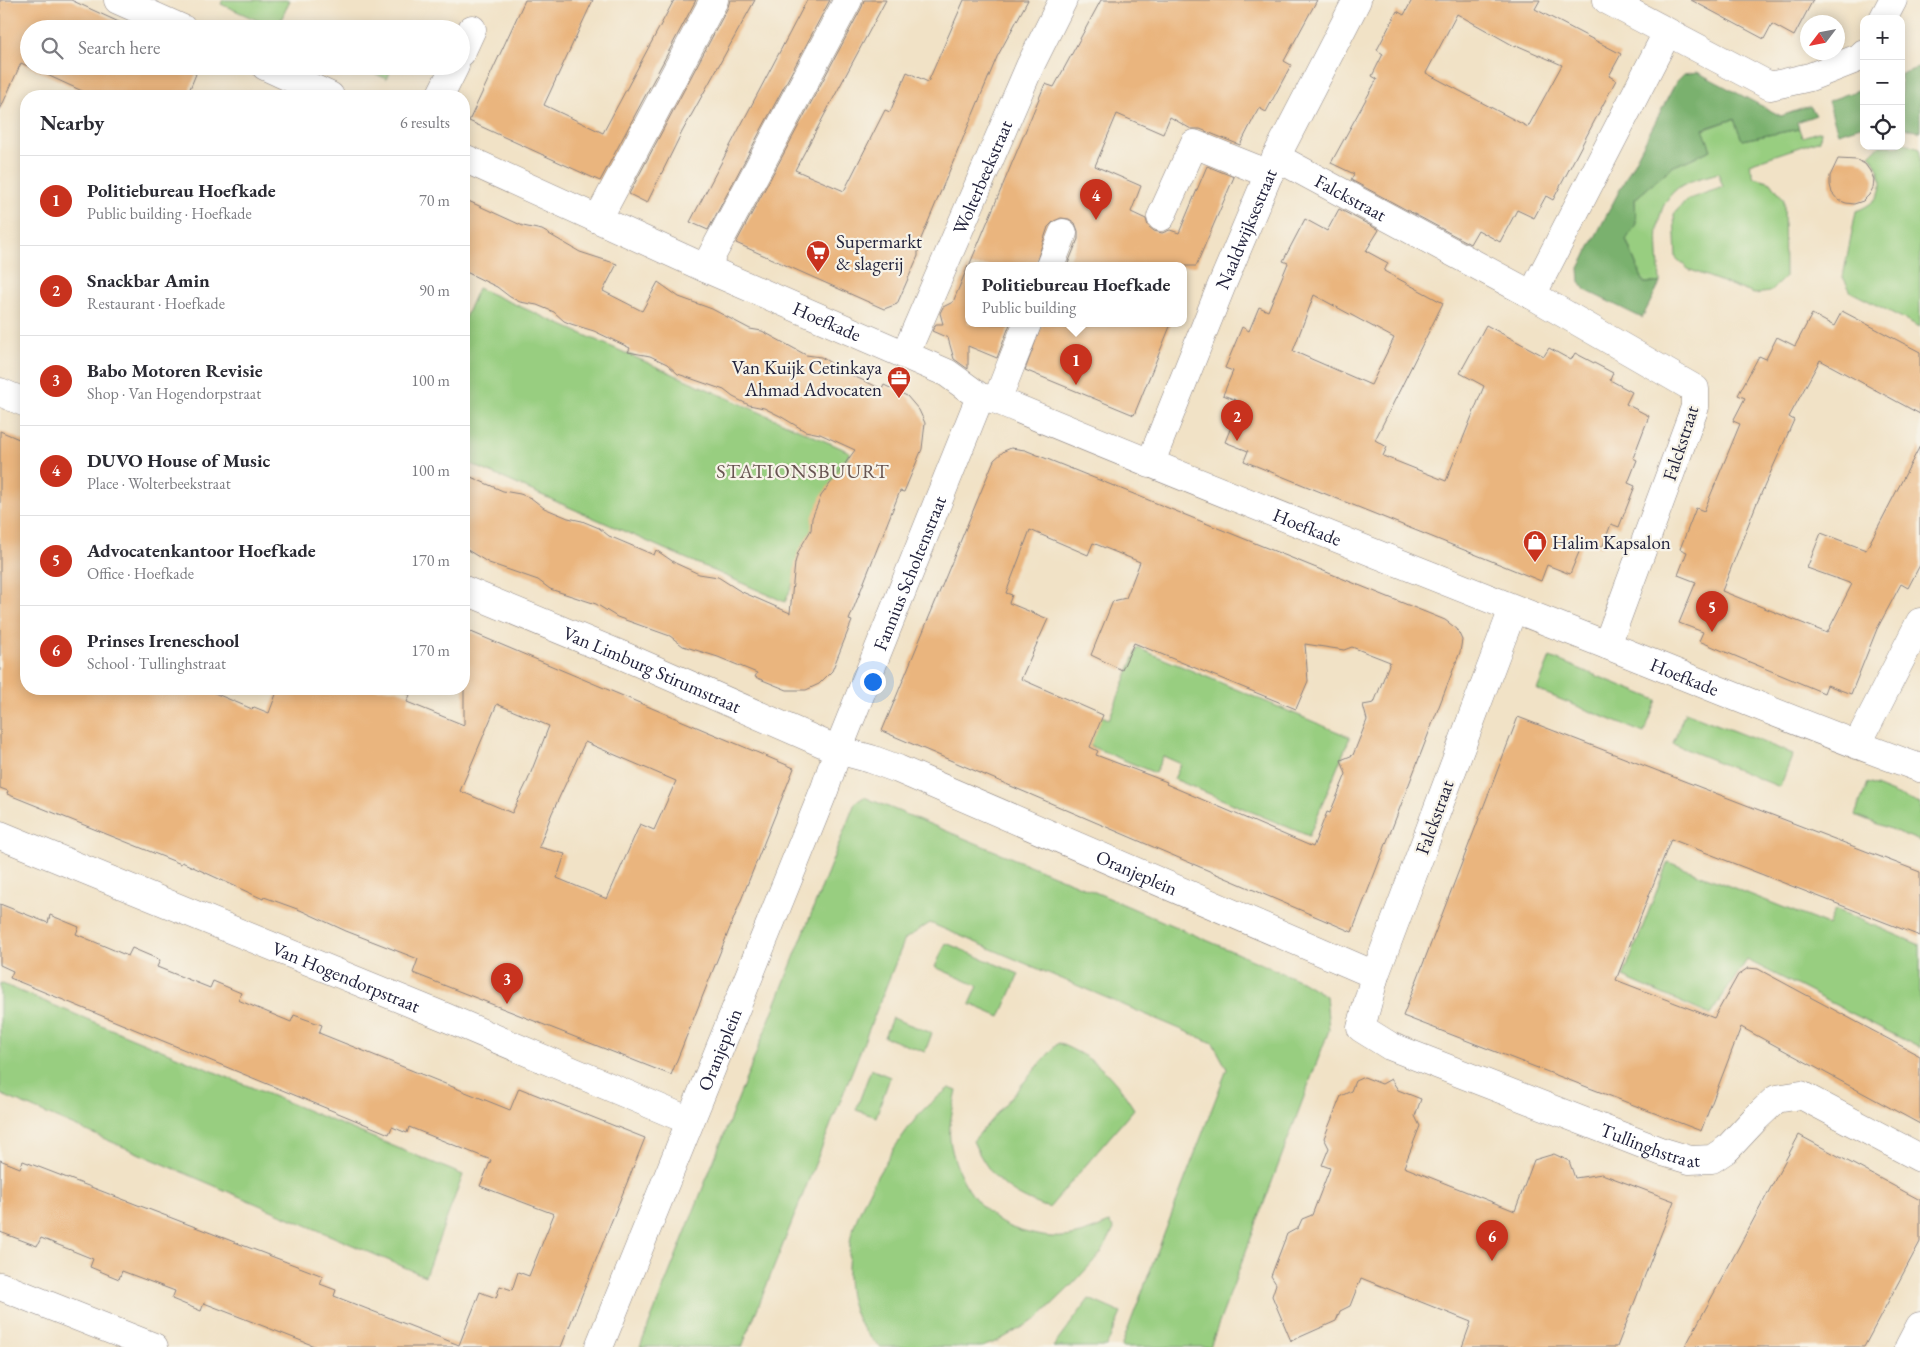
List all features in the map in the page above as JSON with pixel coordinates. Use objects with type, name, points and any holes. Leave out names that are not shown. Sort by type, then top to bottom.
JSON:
[{"type":"street","points":[[118,0],[159,8],[173,20]]},
{"type":"street","points":[[598,218],[714,0]]},
{"type":"street","points":[[705,268],[848,0]]},
{"type":"street","name":"Wolterbeekstraat","points":[[905,355],[1030,66],[1063,0]]},
{"type":"street","name":"Naaldwijksestraat","points":[[1150,464],[1220,287],[1272,165],[1356,0]]},
{"type":"street","points":[[1607,0],[1770,86],[1810,77],[1860,57]]},
{"type":"street","points":[[1885,15],[1893,0]]},
{"type":"street","points":[[1532,295],[1667,33]]},
{"type":"street","points":[[284,75],[317,90]]},
{"type":"street","points":[[443,90],[450,75]]},
{"type":"street","name":"Falckstraat","points":[[1161,217],[1194,144],[1272,165],[1532,295],[1695,389],[1695,407],[1607,645]]},
{"type":"street","name":"Hoefkade","points":[[470,161],[705,268],[947,373],[988,399],[1512,609],[1920,768]]},
{"type":"street","points":[[1052,262],[1063,234]]},
{"type":"street","name":"Fannius Scholtenstraat","points":[[838,750],[988,399],[1025,327]]},
{"type":"street","points":[[0,392],[20,400]]},
{"type":"street","name":"Van Limburg Stirumstraat","points":[[470,592],[626,657],[838,750],[872,759],[898,769]]},
{"type":"street","name":"Falckstraat","points":[[1361,1028],[1375,975],[1512,609]]},
{"type":"street","points":[[1857,745],[1920,622]]},
{"type":"street","name":"Oranjeplein","points":[[599,1347],[825,788],[838,750]]},
{"type":"street","name":"Oranjeplein","points":[[898,769],[1375,975]]},
{"type":"street","name":"Van Hogendorpstraat","points":[[0,836],[445,1017],[690,1121]]},
{"type":"street","name":"Tullinghstraat","points":[[1361,1028],[1390,1046],[1660,1151],[1690,1160],[1712,1159],[1727,1149],[1776,1099],[1801,1095],[1920,1158]]},
{"type":"street","points":[[0,1286],[154,1347]]},
{"type":"street","points":[[1909,1347],[1920,1326]]},
{"type":"green space","points":[[223,0],[290,0],[281,20],[257,20],[221,4]]},
{"type":"green space","points":[[1917,68],[1920,70],[1920,132],[1905,128],[1905,72]]},
{"type":"green space","points":[[1697,72],[1781,116],[1810,106],[1816,115],[1797,122],[1799,129],[1742,140],[1734,119],[1703,129],[1711,150],[1672,167],[1635,199],[1636,224],[1626,240],[1644,283],[1660,283],[1642,318],[1585,290],[1580,282],[1579,268],[1676,82],[1684,74]]},
{"type":"green space","points":[[378,75],[389,75],[387,79]]},
{"type":"green space","points":[[1860,89],[1860,126],[1838,133],[1828,101]]},
{"type":"green space","points":[[1734,119],[1742,140],[1799,129],[1802,137],[1821,131],[1820,140],[1749,164],[1754,177],[1771,182],[1784,200],[1785,277],[1770,292],[1754,294],[1688,269],[1676,258],[1674,214],[1686,200],[1723,187],[1718,173],[1687,183],[1678,188],[1669,197],[1659,219],[1660,283],[1644,283],[1626,239],[1636,224],[1635,199],[1672,167],[1711,150],[1703,130]]},
{"type":"green space","points":[[1905,143],[1920,148],[1920,327],[1851,292],[1843,277],[1856,211],[1873,201],[1881,188],[1876,164],[1870,155],[1875,150],[1905,150]]},
{"type":"green space","points":[[478,288],[850,452],[785,602],[470,464],[470,306]]},
{"type":"green space","points":[[1138,648],[1350,737],[1309,836],[1174,779],[1181,764],[1163,756],[1155,773],[1035,723],[1047,694],[1109,719]]},
{"type":"green space","points":[[1550,657],[1657,700],[1644,733],[1537,690]]},
{"type":"green space","points":[[1685,712],[1793,754],[1780,787],[1673,744]]},
{"type":"green space","points":[[1868,783],[1920,804],[1920,841],[1855,815]]},
{"type":"green space","points":[[864,797],[1102,895],[1301,981],[1326,996],[1329,1030],[1210,1347],[1121,1347],[1227,1069],[1213,1043],[930,923],[905,939],[742,1347],[640,1347],[855,803]]},
{"type":"green space","points":[[1668,862],[1828,925],[1835,909],[1920,945],[1920,1048],[1747,960],[1710,1015],[1623,977]]},
{"type":"green space","points":[[946,943],[1019,974],[1000,1017],[970,1004],[978,986],[935,967]]},
{"type":"green space","points":[[0,983],[463,1175],[425,1276],[0,1094]]},
{"type":"green space","points":[[892,1018],[932,1033],[925,1052],[884,1037]]},
{"type":"green space","points":[[1058,1043],[1083,1055],[1102,1069],[1118,1086],[1134,1109],[1049,1208],[1023,1197],[1003,1184],[987,1166],[973,1141]]},
{"type":"green space","points":[[871,1069],[890,1077],[876,1117],[856,1110]]},
{"type":"green space","points":[[949,1088],[957,1091],[950,1127],[950,1140],[960,1174],[979,1204],[997,1220],[1022,1232],[1058,1237],[1073,1236],[1109,1223],[1114,1229],[1102,1252],[1037,1319],[998,1341],[982,1347],[881,1347],[863,1328],[852,1305],[849,1293],[848,1267],[852,1232],[873,1184],[902,1137],[923,1110]]},
{"type":"green space","points":[[1089,1299],[1121,1313],[1106,1347],[1053,1347]]},
{"type":"building","points":[[0,0],[71,0],[114,20],[20,20],[20,65],[0,110]]},
{"type":"building","points":[[525,0],[593,0],[544,105],[603,133],[674,0],[696,0],[600,181],[470,121]]},
{"type":"building","points":[[730,0],[755,0],[682,132],[647,203],[629,194]]},
{"type":"building","points":[[807,0],[830,0],[708,230],[690,222]]},
{"type":"building","points":[[864,0],[886,0],[795,170],[844,191],[885,110],[890,112],[907,72],[928,82],[964,0],[1028,0],[997,57],[918,246],[918,256],[897,304],[884,309],[736,243]]},
{"type":"building","points":[[1101,0],[1317,0],[1284,61],[1291,65],[1266,112],[1259,108],[1240,145],[1200,129],[1191,129],[1170,117],[1163,134],[1117,114],[1095,166],[1141,186],[1131,212],[1146,219],[1148,226],[1154,231],[1162,233],[1170,230],[1179,233],[1207,166],[1234,177],[1196,266],[1187,266],[1187,262],[1069,262],[1078,239],[1078,231],[1075,223],[1069,219],[1061,218],[1054,221],[1048,227],[1036,262],[971,262],[1045,84],[1054,87]]},
{"type":"building","points":[[1412,0],[1540,0],[1535,9],[1621,54],[1609,76],[1616,80],[1553,200],[1546,196],[1534,218],[1517,210],[1500,242],[1478,230],[1470,244],[1351,180],[1354,174],[1331,163],[1377,79],[1372,76],[1383,54],[1377,50],[1397,11],[1404,15]],"holes":[[[1457,14],[1516,47],[1516,45],[1562,65],[1528,127],[1426,73]]]},
{"type":"building","points":[[1691,0],[1813,0],[1805,15],[1800,15],[1800,25],[1794,36],[1772,24],[1764,39]]},
{"type":"building","points":[[47,75],[196,75],[189,90],[80,90]]},
{"type":"building","points":[[1838,159],[1857,160],[1865,164],[1870,171],[1874,179],[1873,188],[1863,201],[1854,204],[1846,203],[1838,200],[1832,193],[1830,176]]},
{"type":"building","points":[[470,202],[523,226],[542,230],[580,252],[617,264],[603,291],[642,311],[658,282],[679,297],[712,309],[750,329],[762,331],[806,355],[821,357],[849,374],[882,389],[884,385],[907,396],[919,410],[925,423],[922,449],[904,492],[900,491],[849,620],[852,621],[832,671],[819,684],[806,690],[787,690],[755,677],[757,673],[718,657],[683,646],[670,636],[617,617],[596,604],[550,589],[538,580],[489,563],[470,552],[470,477],[503,491],[531,498],[544,508],[599,528],[609,536],[654,555],[656,550],[675,563],[699,574],[718,577],[740,591],[790,613],[795,563],[798,552],[811,530],[812,518],[821,496],[855,450],[820,434],[805,431],[764,408],[749,405],[733,397],[724,390],[678,374],[667,364],[650,356],[628,352],[630,348],[594,331],[564,321],[554,312],[537,305],[520,302],[497,287],[470,274]]},
{"type":"building","points":[[1339,209],[1379,230],[1366,251],[1388,263],[1384,271],[1443,303],[1375,440],[1387,447],[1383,456],[1446,481],[1484,386],[1460,373],[1486,325],[1544,356],[1549,348],[1571,360],[1575,353],[1613,373],[1610,380],[1632,392],[1626,404],[1649,416],[1633,458],[1637,460],[1628,483],[1635,486],[1619,527],[1611,524],[1602,548],[1584,540],[1570,574],[1547,565],[1541,581],[1244,461],[1248,451],[1225,442],[1241,402],[1223,395],[1233,371],[1225,368],[1242,327],[1249,331],[1259,307],[1268,311],[1288,263],[1283,261],[1305,219],[1327,231]],"holes":[[[1314,295],[1394,338],[1371,385],[1293,351]]]},
{"type":"building","points":[[965,273],[965,327],[1009,327],[997,358],[968,346],[968,369],[954,359],[948,338],[932,331],[936,324],[943,324],[940,313],[943,307],[953,302]]},
{"type":"building","points":[[1842,311],[1920,352],[1920,414],[1820,360],[1789,417],[1794,420],[1756,505],[1722,591],[1827,633],[1852,584],[1807,568],[1821,533],[1866,550],[1920,446],[1920,565],[1908,588],[1901,584],[1877,629],[1851,694],[1827,685],[1824,693],[1699,641],[1703,632],[1679,623],[1696,582],[1678,575],[1687,552],[1680,549],[1696,508],[1704,511],[1740,424],[1733,421],[1745,398],[1738,395],[1759,356],[1766,359],[1777,337],[1795,346],[1812,314],[1834,326]]},
{"type":"building","points":[[1041,327],[1170,327],[1134,415],[1025,370]]},
{"type":"building","points":[[0,431],[20,439],[20,695],[219,695],[252,709],[254,707],[269,713],[276,695],[410,695],[407,702],[464,725],[464,695],[470,695],[470,632],[794,768],[671,1075],[413,973],[418,959],[346,931],[300,910],[264,897],[263,899],[182,862],[181,864],[7,794],[8,791],[0,788]],"holes":[[[497,704],[549,726],[528,780],[512,813],[460,791]],[[585,742],[676,781],[654,830],[640,824],[607,899],[557,878],[565,854],[539,847],[552,813]]]},
{"type":"building","points":[[1011,448],[1025,450],[1445,620],[1457,629],[1462,640],[1460,652],[1352,932],[882,731],[994,460],[1004,451]],"holes":[[[1030,530],[1088,555],[1093,543],[1140,562],[1126,598],[1113,601],[1091,655],[1122,670],[1134,643],[1296,709],[1308,681],[1305,644],[1344,650],[1352,647],[1390,662],[1374,703],[1363,705],[1367,720],[1353,755],[1341,760],[1346,774],[1330,813],[1327,812],[1313,847],[1166,784],[1167,782],[1096,755],[1098,751],[1090,747],[1103,715],[1021,679],[1048,619],[1009,603],[1012,595],[1006,593]]]},
{"type":"building","points":[[1518,717],[1920,872],[1920,936],[1671,839],[1616,980],[1714,1018],[1738,975],[1748,968],[1758,969],[1920,1056],[1920,1124],[1741,1027],[1701,1131],[1403,1016]]},
{"type":"building","points":[[0,904],[48,923],[50,915],[79,927],[76,934],[128,956],[132,948],[160,960],[157,967],[210,988],[213,981],[241,993],[238,1000],[291,1022],[294,1015],[322,1025],[319,1033],[510,1110],[519,1088],[645,1138],[561,1347],[317,1347],[204,1303],[201,1311],[172,1299],[175,1291],[122,1271],[119,1279],[90,1267],[93,1259],[41,1238],[37,1246],[0,1232],[0,1160],[20,1168],[23,1161],[323,1276],[320,1284],[336,1290],[334,1296],[459,1345],[480,1292],[496,1298],[500,1286],[512,1290],[518,1272],[529,1276],[554,1214],[480,1186],[491,1160],[409,1127],[407,1133],[392,1127],[389,1134],[10,978],[13,971],[0,965]]},
{"type":"building","points":[[1364,1077],[1382,1084],[1391,1079],[1398,1090],[1421,1099],[1415,1116],[1420,1126],[1404,1167],[1515,1211],[1534,1160],[1554,1154],[1569,1161],[1575,1178],[1602,1174],[1674,1201],[1617,1347],[1462,1347],[1471,1322],[1361,1278],[1350,1306],[1340,1311],[1336,1321],[1291,1341],[1272,1296],[1276,1284],[1271,1276],[1287,1234],[1298,1228],[1302,1219],[1312,1215],[1330,1168],[1322,1165],[1329,1148],[1324,1138],[1341,1096],[1351,1091],[1355,1081]]},
{"type":"building","points":[[1799,1135],[1920,1200],[1920,1242],[1864,1347],[1685,1347]]},
{"type":"place","name":"DUVO House of Music","points":[[1096,220]]},
{"type":"place","name":"Supermarkt & slagerij","points":[[818,273]]},
{"type":"place","name":"Politiebureau Hoefkade","points":[[1076,385]]},
{"type":"place","name":"Van Kuijk Cetinkaya Ahmad Advocaten","points":[[899,399]]},
{"type":"place","name":"Snackbar Amin","points":[[1237,441]]},
{"type":"place","name":"Halim Kapsalon","points":[[1535,563]]},
{"type":"place","name":"Advocatenkantoor Hoefkade","points":[[1712,632]]},
{"type":"place","name":"Babo Motoren Revisie","points":[[507,1004]]},
{"type":"place","name":"Prinses Ireneschool","points":[[1492,1261]]},
{"type":"district","name":"STATIONSBUURT","points":[[803,471]]}]
